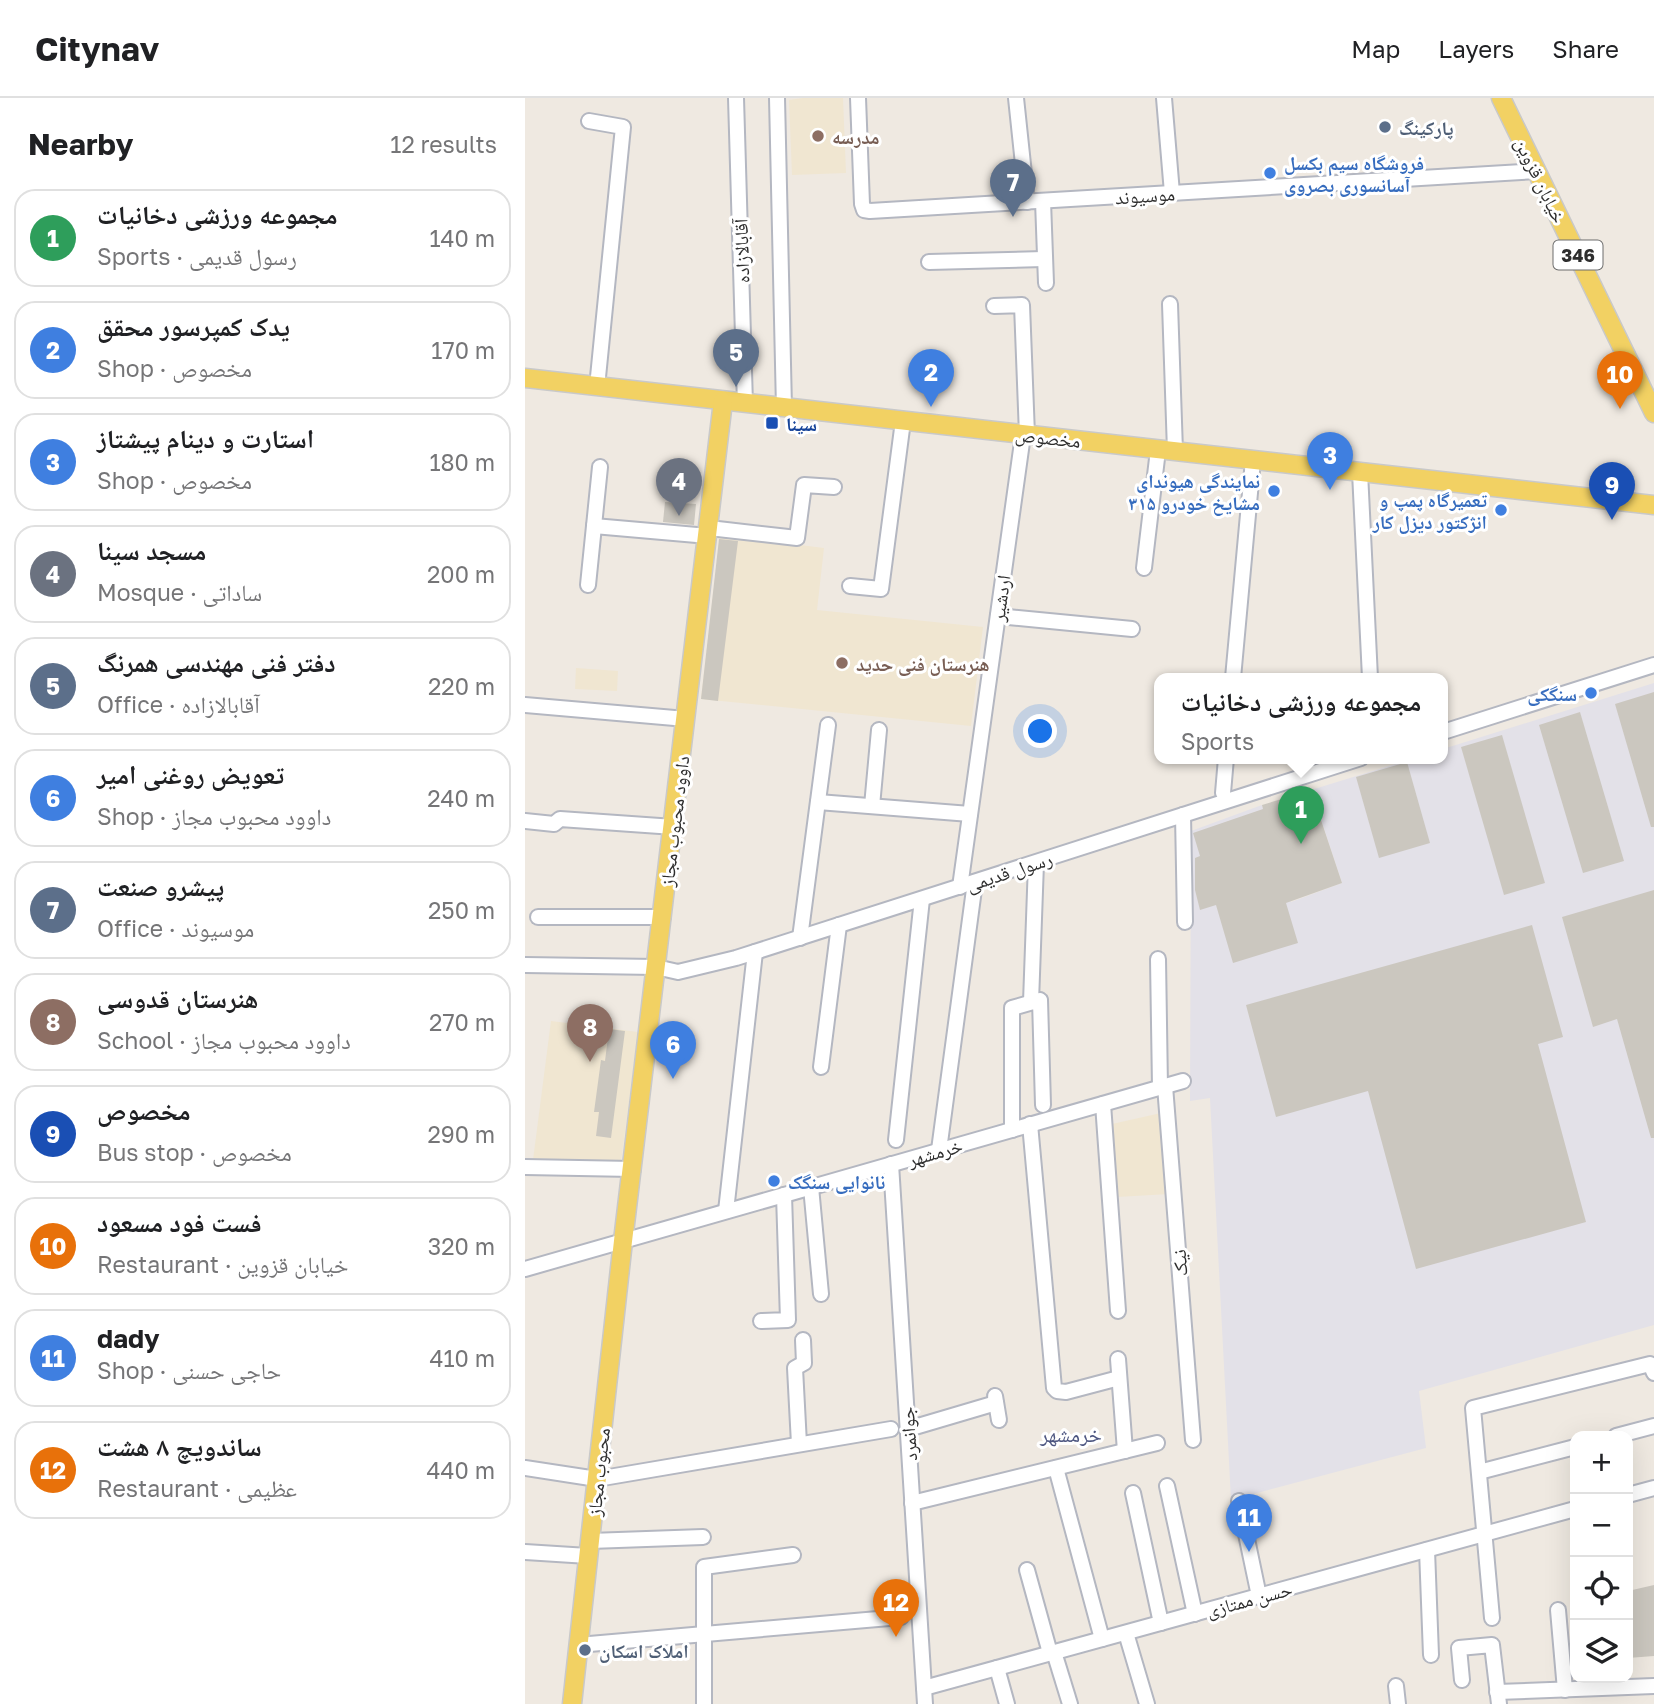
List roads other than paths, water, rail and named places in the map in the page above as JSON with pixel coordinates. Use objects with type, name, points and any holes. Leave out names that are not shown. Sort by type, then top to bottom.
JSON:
[{"type":"main road","name":"خیابان قزوین","points":[[1501,98],[1654,413]]},
{"type":"main road","name":"مخصوص","points":[[525,378],[1654,505]]},
{"type":"main road","name":"داوود محبوب مجاز","points":[[624,1241],[723,401]]},
{"type":"main road","name":"محبوب مجاز","points":[[572,1704],[624,1241]]},
{"type":"street","name":"آقابالازاده","points":[[736,98],[745,404]]},
{"type":"street","points":[[777,98],[784,408]]},
{"type":"street","name":"موسیوند","points":[[858,98],[862,204],[864,210],[870,212],[1537,171]]},
{"type":"street","points":[[1016,98],[1027,202]]},
{"type":"street","points":[[1164,98],[1173,193]]},
{"type":"street","points":[[589,121],[623,127],[597,387]]},
{"type":"street","points":[[1043,201],[1046,283]]},
{"type":"street","points":[[929,262],[1044,259]]},
{"type":"street","points":[[1144,568],[1167,451],[1170,304]]},
{"type":"street","name":"اردشیر","points":[[939,1150],[968,884],[970,814],[1025,435],[1022,305],[994,306]]},
{"type":"street","points":[[850,586],[881,589],[903,421]]},
{"type":"street","points":[[1233,673],[1253,460]]},
{"type":"street","points":[[587,585],[600,467]]},
{"type":"street","points":[[1360,472],[1370,673]]},
{"type":"street","points":[[594,526],[797,538],[804,485],[834,488]]},
{"type":"street","points":[[997,616],[1132,629]]},
{"type":"street","points":[[1448,730],[1654,664]]},
{"type":"street","points":[[525,705],[686,719]]},
{"type":"street","points":[[800,938],[828,725]]},
{"type":"street","points":[[872,806],[880,730]]},
{"type":"street","points":[[1223,793],[1225,764]]},
{"type":"street","name":"رسول قدیمی","points":[[525,965],[656,967],[678,972],[800,938],[1342,764]]},
{"type":"street","points":[[818,802],[970,814]]},
{"type":"street","points":[[1184,815],[1185,922]]},
{"type":"street","points":[[525,821],[554,824],[560,819],[674,827]]},
{"type":"street","points":[[1031,1002],[1036,863]]},
{"type":"street","points":[[896,1140],[922,899]]},
{"type":"street","points":[[538,917],[663,917]]},
{"type":"street","points":[[821,1067],[839,925]]},
{"type":"street","points":[[726,1211],[755,952]]},
{"type":"street","name":"نیک","points":[[1158,959],[1163,1087],[1193,1440]]},
{"type":"street","points":[[1012,1130],[1012,1008],[1041,1000],[1043,1105]]},
{"type":"street","name":"خرمشهر","points":[[525,1269],[1183,1081]]},
{"type":"street","points":[[1103,1104],[1118,1311]]},
{"type":"street","points":[[1030,1124],[1054,1388],[1066,1392],[1119,1378]]},
{"type":"street","name":"جوانمرد","points":[[891,1164],[925,1704]]},
{"type":"street","points":[[525,1167],[633,1168]]},
{"type":"street","points":[[811,1187],[821,1294]]},
{"type":"street","points":[[761,1321],[788,1320],[784,1195]]},
{"type":"street","points":[[799,1444],[795,1368],[804,1363],[803,1340]]},
{"type":"street","points":[[1118,1359],[1125,1451]]},
{"type":"street","points":[[1492,1618],[1473,1408],[1652,1368]]},
{"type":"street","points":[[908,1429],[996,1400],[999,1420]]},
{"type":"street","points":[[1633,1432],[1654,1426]]},
{"type":"street","points":[[525,1468],[597,1479],[891,1429]]},
{"type":"street","points":[[912,1503],[1157,1443]]},
{"type":"street","points":[[1479,1472],[1570,1448]]},
{"type":"street","points":[[1056,1468],[1102,1639]]},
{"type":"street","points":[[1167,1486],[1195,1614]]},
{"type":"street","points":[[1632,1494],[1654,1488]]},
{"type":"street","points":[[1133,1493],[1161,1623]]},
{"type":"street","points":[[1239,1501],[1259,1596]]},
{"type":"street","name":"حسن ممتازی","points":[[924,1688],[1570,1511]]},
{"type":"street","points":[[525,1552],[589,1549],[703,1537]]},
{"type":"street","points":[[1427,1550],[1431,1655]]},
{"type":"street","points":[[704,1704],[704,1567],[793,1555]]},
{"type":"street","points":[[1027,1570],[1070,1704]]},
{"type":"street","points":[[1557,1610],[1565,1690]]},
{"type":"street","points":[[578,1645],[901,1617]]},
{"type":"street","points":[[1126,1633],[1147,1704]]},
{"type":"street","points":[[1462,1680],[1459,1648],[1492,1646],[1498,1698],[1565,1690],[1654,1686]]},
{"type":"street","points":[[997,1668],[1007,1704]]},
{"type":"street","points":[[1396,1686],[1398,1704]]},
{"type":"place","name":"پارکینگ","points":[[1385,127]]},
{"type":"place","name":"مدرسه","points":[[818,136]]},
{"type":"place","name":"فروشگاه سیم بکسل آسانسوری بصروی","points":[[1270,173]]},
{"type":"place","name":"پیشرو صنعت","points":[[1013,217]]},
{"type":"place","name":"دفتر فنی مهندسی همرنگ","points":[[736,387]]},
{"type":"place","name":"یدک کمپرسور محقق","points":[[931,407]]},
{"type":"place","name":"فست فود مسعود","points":[[1620,409]]},
{"type":"place","name":"سینا","points":[[772,423]]},
{"type":"place","name":"استارت و دینام پیشتاز","points":[[1330,490]]},
{"type":"place","name":"نمایندگی هیوندای ۳۱۵ مشایخ خودرو","points":[[1274,491]]},
{"type":"place","name":"تعمیرگاه پمپ و انژکتور دیزل کار","points":[[1501,510]]},
{"type":"place","name":"مسجد سینا","points":[[679,516]]},
{"type":"place","name":"مخصوص","points":[[1612,520]]},
{"type":"place","name":"هنرستان فنی حدید","points":[[842,663]]},
{"type":"place","name":"سنگکی","points":[[1591,693]]},
{"type":"place","name":"مجموعه ورزشی دخانیات","points":[[1301,844]]},
{"type":"place","name":"هنرستان قدوسی","points":[[590,1062]]},
{"type":"place","name":"تعویض روغنی امیر","points":[[673,1079]]},
{"type":"place","name":"نانوایی سنگک","points":[[774,1181]]},
{"type":"place","name":"dady","points":[[1249,1552]]},
{"type":"place","name":"ساندویچ ۸ هشت","points":[[896,1637]]},
{"type":"place","name":"املاک اسکان","points":[[585,1650]]},
{"type":"district","name":"خرمشهر","points":[[1071,1434]]}]
